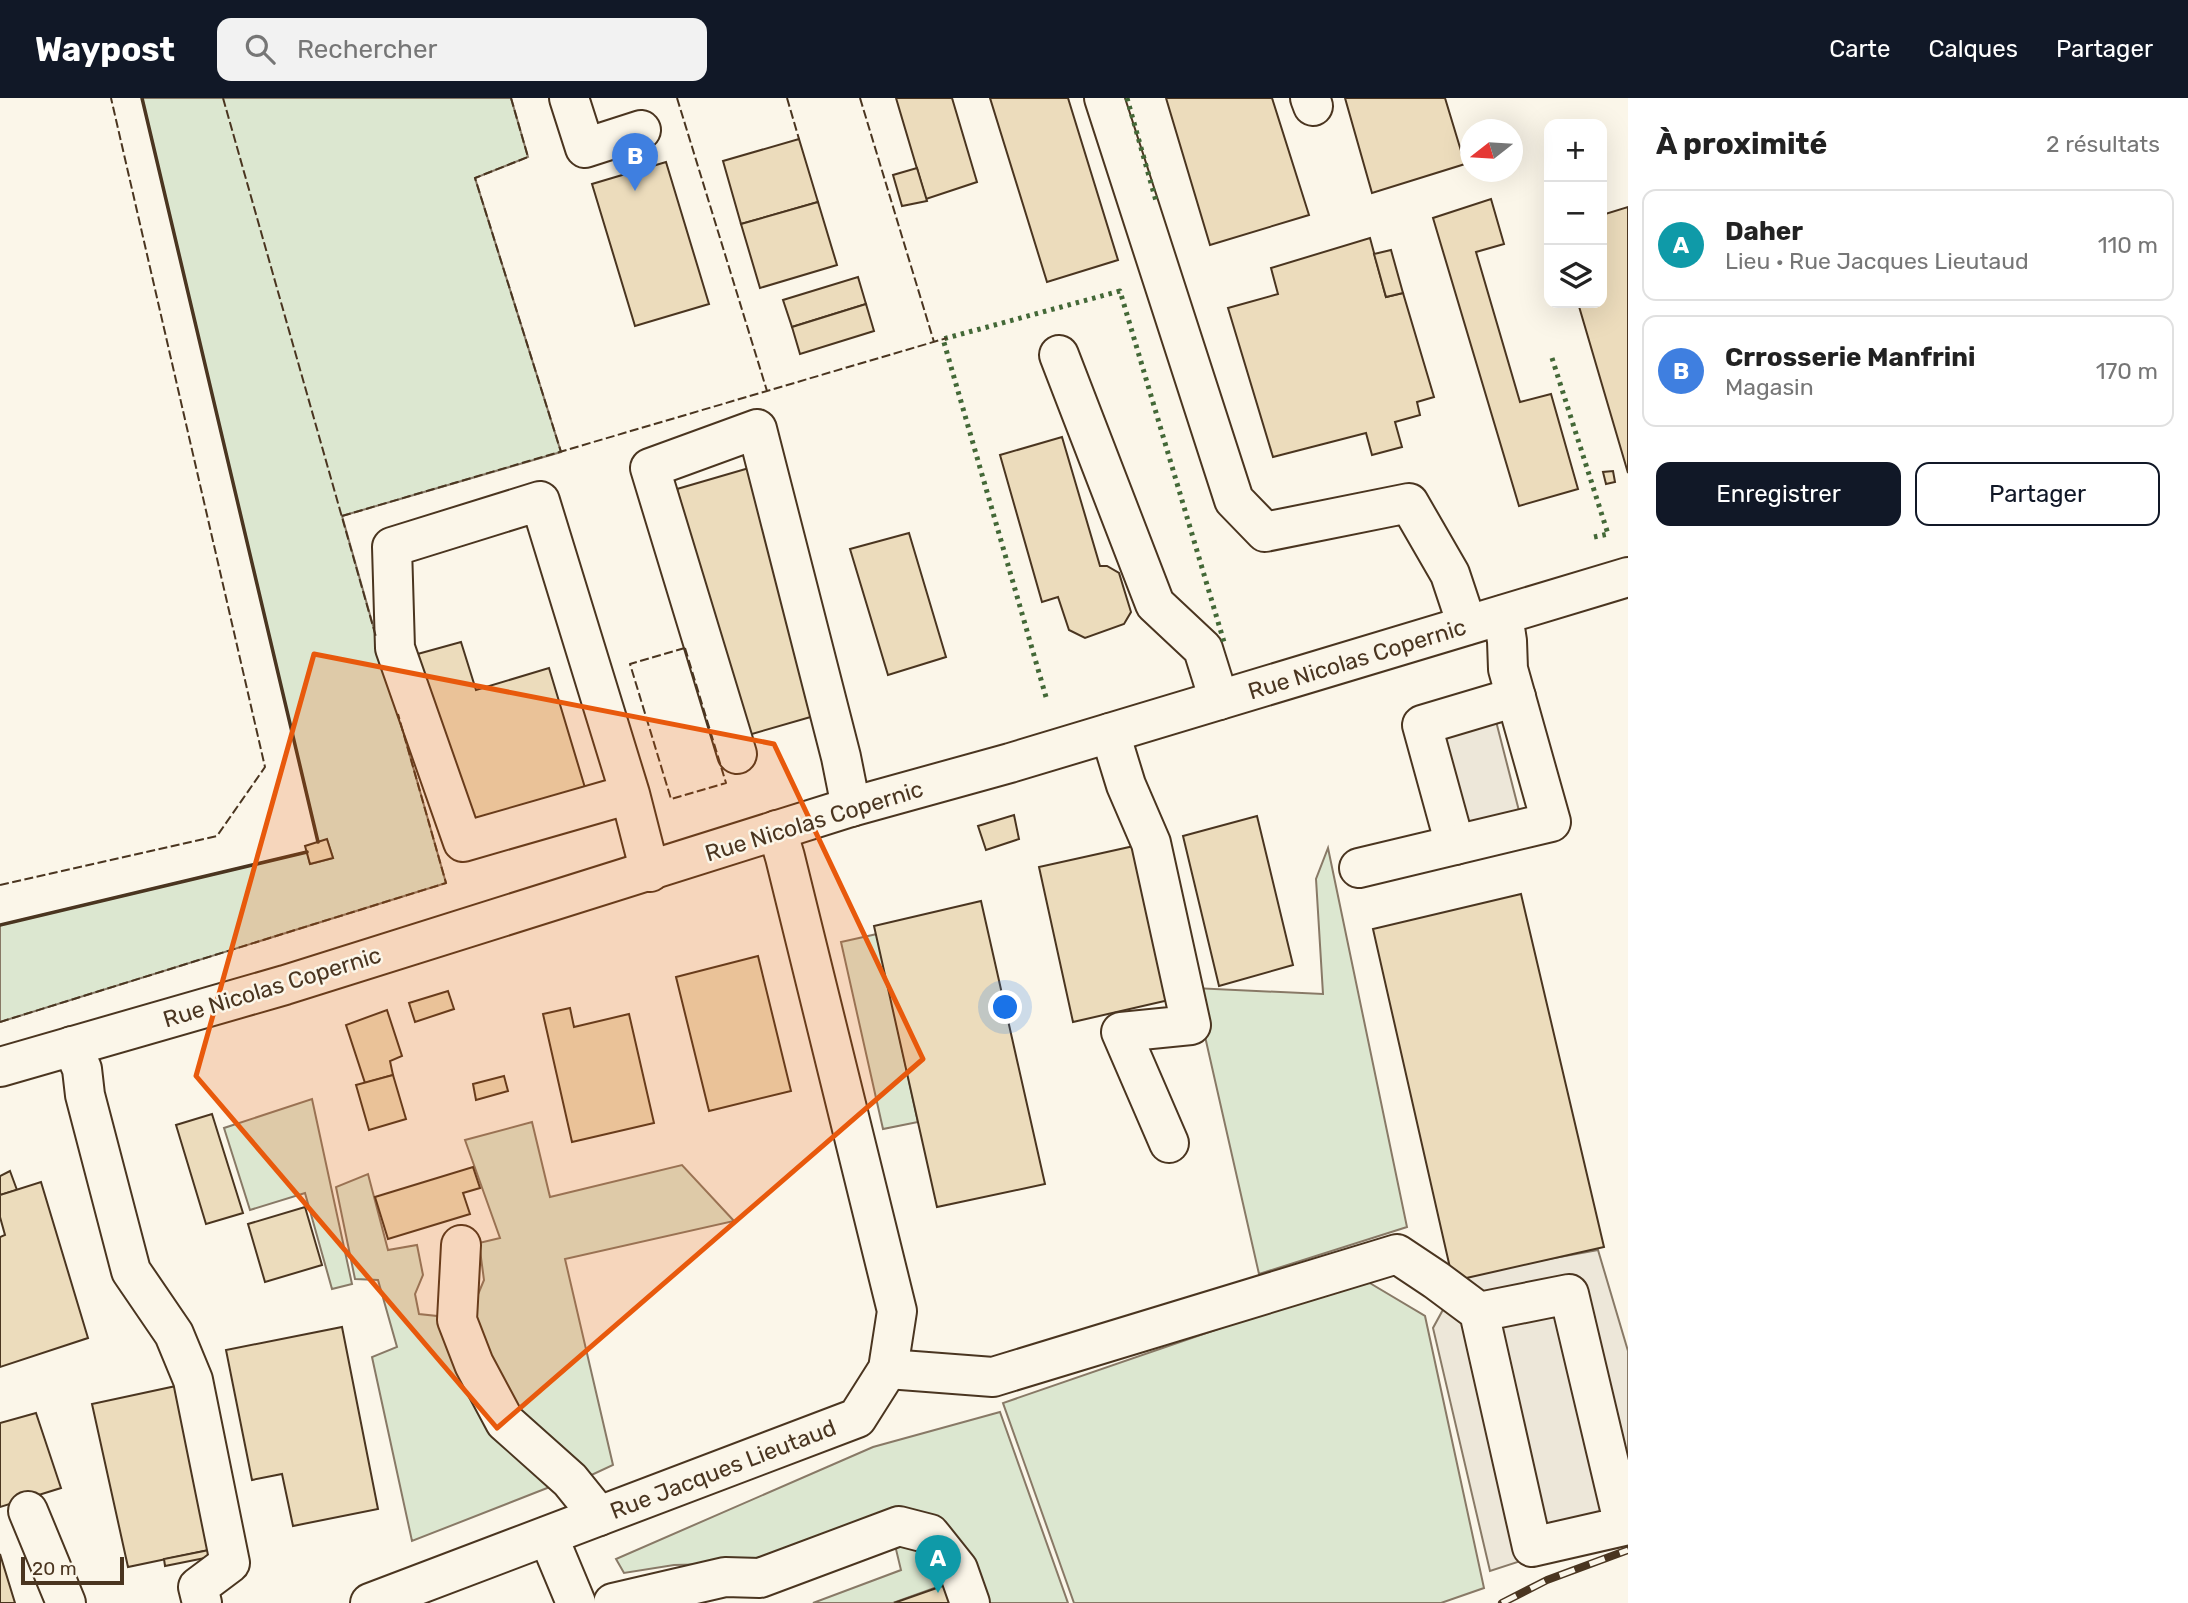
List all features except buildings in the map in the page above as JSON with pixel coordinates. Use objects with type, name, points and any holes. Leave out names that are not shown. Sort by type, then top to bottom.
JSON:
[{"type":"street","points":[[569,98],[585,148],[641,130]]},
{"type":"street","points":[[1104,98],[1234,500],[1265,532],[1409,503],[1450,574],[1467,625]]},
{"type":"street","points":[[1059,355],[1155,604],[1203,649],[1219,700]]},
{"type":"street","points":[[737,754],[650,468],[757,429],[841,757],[851,807]]},
{"type":"street","points":[[631,793],[463,842],[395,648],[391,547],[540,501],[631,793],[650,872]]},
{"type":"street","name":"Rue Nicolas Copernic","points":[[0,1068],[285,985],[851,807],[1110,733],[1628,577]]},
{"type":"street","points":[[1359,868],[1551,822],[1508,669],[1503,615]]},
{"type":"street","points":[[1455,845],[1422,725],[1516,697]]},
{"type":"street","points":[[1110,733],[1126,785],[1151,844],[1191,1025],[1121,1032],[1169,1143]]},
{"type":"street","name":"Rue Jacques Lieutaud","points":[[370,1603],[857,1418],[888,1369],[897,1311],[777,830]]},
{"type":"street","points":[[72,1046],[82,1069],[85,1095],[131,1271],[174,1334],[193,1380],[230,1563],[198,1587],[202,1603]]},
{"type":"street","points":[[461,1245],[457,1321],[474,1364],[505,1422],[570,1480],[599,1516]]},
{"type":"street","points":[[888,1369],[993,1377],[1397,1254],[1479,1312],[1532,1547],[1624,1526],[1623,1495],[1569,1294],[1479,1312]]},
{"type":"street","points":[[28,1511],[66,1603]]},
{"type":"street","points":[[613,1603],[725,1577],[760,1578],[899,1526],[930,1534],[958,1569],[970,1603]]},
{"type":"street","points":[[548,1535],[576,1603]]},
{"type":"highlighted area","points":[[314,654],[774,744],[923,1059],[497,1428],[196,1076]]},
{"type":"green space","points":[[142,98],[511,98],[528,157],[475,178],[561,452],[342,516],[446,883],[0,1022],[0,925],[307,852],[310,864],[333,858],[327,840],[318,842]]},
{"type":"green space","points":[[1328,848],[1407,1227],[1259,1274],[1194,988],[1323,994],[1316,879]]},
{"type":"green space","points":[[877,934],[918,1122],[883,1129],[841,942]]},
{"type":"green space","points":[[312,1099],[352,1284],[332,1289],[305,1193],[250,1210],[224,1128]]},
{"type":"green space","points":[[532,1122],[550,1197],[682,1165],[734,1221],[565,1259],[613,1465],[585,1478],[519,1424],[469,1316],[484,1280],[479,1243],[500,1238],[465,1140]]},
{"type":"green space","points":[[368,1174],[388,1250],[417,1245],[423,1275],[415,1294],[419,1314],[437,1316],[463,1364],[565,1481],[412,1541],[372,1357],[397,1347],[378,1280],[355,1279],[336,1187]]},
{"type":"green space","points":[[1363,1279],[1425,1316],[1484,1588],[1441,1603],[1074,1603],[1003,1403]]},
{"type":"green space","points":[[1000,1412],[1068,1603],[984,1603],[940,1528],[756,1563],[674,1565],[624,1573],[616,1559],[873,1447]]},
{"type":"green space","points":[[907,1540],[954,1581],[893,1603],[813,1603],[901,1570],[894,1541]]},
{"type":"shaded area","points":[[1488,690],[1527,842],[1447,862],[1412,716]]},
{"type":"shaded area","points":[[1598,1250],[1628,1351],[1628,1526],[1490,1571],[1433,1328],[1462,1275]]},
{"type":"railway","points":[[1502,1603],[1547,1580],[1628,1550]]},
{"type":"hedge","points":[[1127,98],[1156,201]]},
{"type":"hedge","points":[[1046,697],[943,339],[1120,291],[1224,642]]},
{"type":"hedge","points":[[1552,358],[1608,534],[1594,537]]},
{"type":"fence","points":[[0,885],[217,836],[265,767],[111,98]]},
{"type":"fence","points":[[223,98],[376,637]]},
{"type":"fence","points":[[511,98],[528,157],[475,178],[561,452]]},
{"type":"fence","points":[[677,98],[767,391]]},
{"type":"fence","points":[[787,98],[799,139]]},
{"type":"fence","points":[[860,98],[934,342]]},
{"type":"fence","points":[[342,516],[947,338]]},
{"type":"fence","points":[[685,648],[726,783],[671,799],[630,664],[685,648]]},
{"type":"fence","points":[[0,1022],[446,883],[398,714]]},
{"type":"wall","points":[[142,98],[318,842]]},
{"type":"wall","points":[[0,925],[307,852]]},
{"type":"place","name":"Crrosserie Manfrini","points":[[635,191]]},
{"type":"place","name":"Daher","points":[[938,1593]]}]
